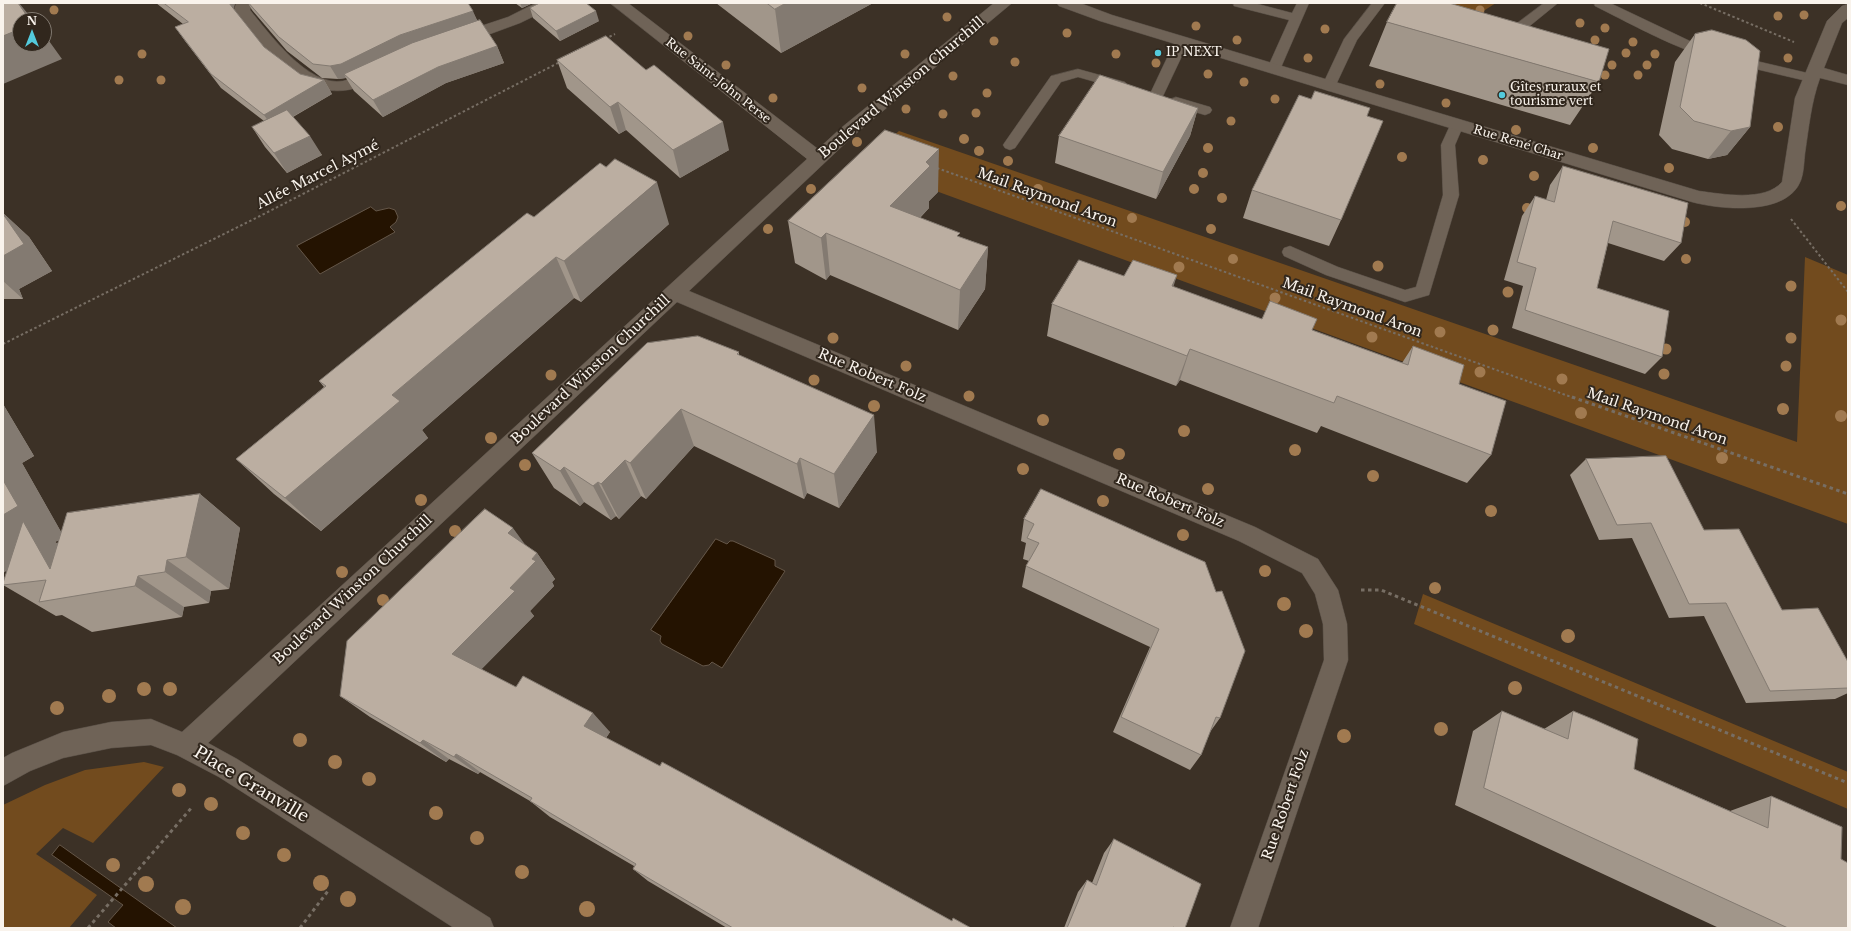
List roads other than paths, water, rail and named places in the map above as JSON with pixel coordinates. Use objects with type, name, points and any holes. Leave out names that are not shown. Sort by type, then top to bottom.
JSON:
[{"type":"street","points":[[244,3],[242,10],[280,56],[315,82],[326,86],[338,87],[353,84],[393,64]]},
{"type":"street","points":[[442,44],[514,20],[549,3]]},
{"type":"street","name":"Rue Saint-John Perse","points":[[618,3],[819,159]]},
{"type":"street","name":"Boulevard Winston Churchill","points":[[186,746],[675,294],[847,132],[1004,3]]},
{"type":"street","name":"Rue René Char","points":[[1066,3],[1274,70],[1699,197],[1726,201],[1749,202],[1769,198],[1784,191],[1792,180],[1804,98],[1835,21],[1848,9]]},
{"type":"street","points":[[1812,75],[1848,80]]},
{"type":"street","name":"Rue Robert Folz","points":[[675,294],[1247,534],[1310,566],[1326,590],[1335,624],[1336,660],[1244,928]]},
{"type":"street","name":"Place Granville","points":[[3,773],[21,762],[63,746],[110,735],[151,732],[186,746],[228,768],[480,928]]},
{"type":"lane","points":[[1239,3],[1296,18]]},
{"type":"lane","points":[[1274,70],[1303,3]]},
{"type":"lane","points":[[1329,86],[1351,39],[1379,3]]},
{"type":"lane","points":[[1496,46],[1552,3]]},
{"type":"lane","points":[[1600,3],[1687,45],[1739,62],[1812,75]]},
{"type":"lane","points":[[1156,96],[1182,41]]},
{"type":"lane","points":[[1010,145],[1056,79],[1078,73],[1205,110]]},
{"type":"lane","points":[[1290,252],[1332,271],[1405,296],[1423,291],[1452,195],[1448,145],[1457,124]]},
{"type":"place","name":"IP NEXT","points":[[1158,53]]},
{"type":"place","name":"Gîtes ruraux et tourisme vert","points":[[1502,95]]}]
